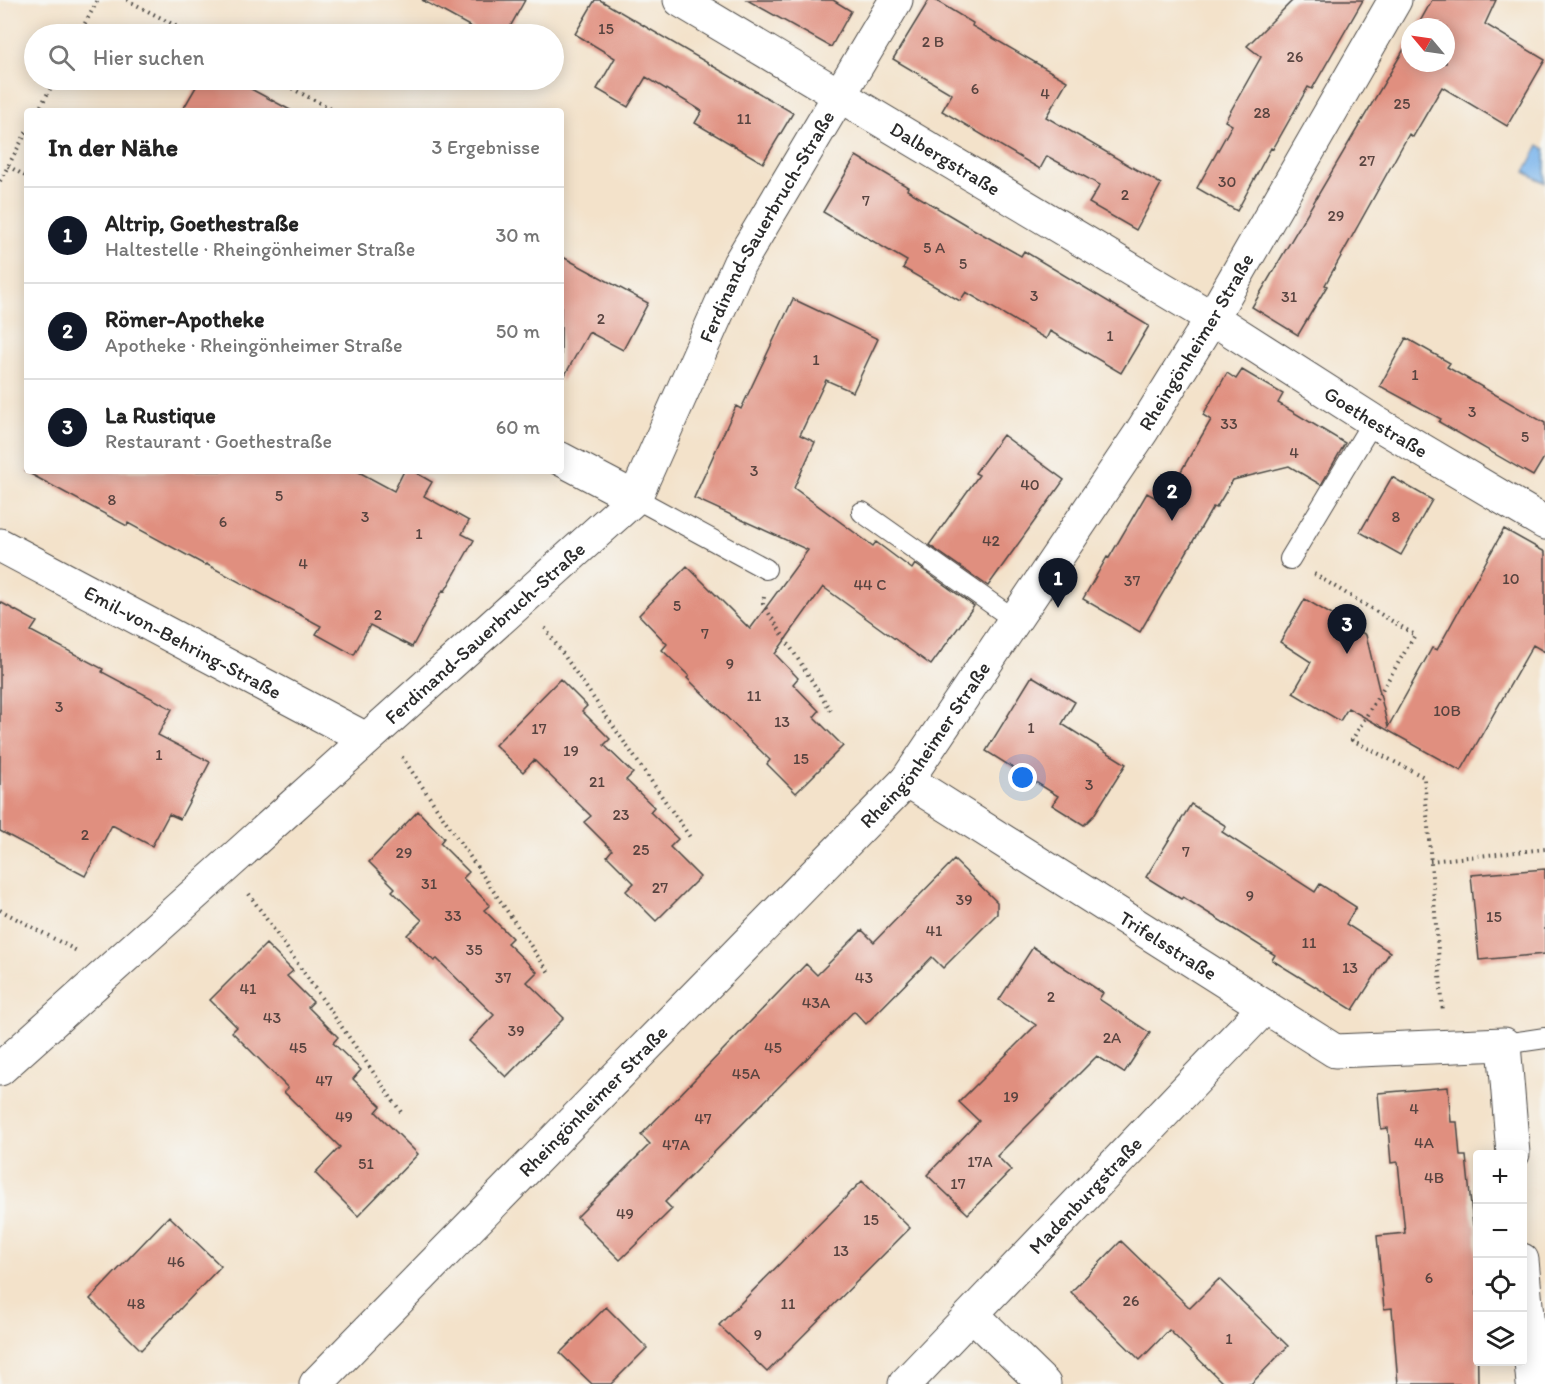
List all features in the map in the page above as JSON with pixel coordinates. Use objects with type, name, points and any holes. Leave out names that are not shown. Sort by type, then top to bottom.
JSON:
[{"type":"street","name":"Dalbergstraße","points":[[680,0],[1212,318]]},
{"type":"street","name":"Ferdinand-Sauerbruch-Straße","points":[[0,1068],[635,498],[739,264],[896,0]]},
{"type":"street","name":"Rheingönheimer Straße","points":[[316,1384],[907,780],[1142,431],[1212,318],[1395,0]]},
{"type":"street","name":"Goethestraße","points":[[1212,318],[1373,421],[1545,523]]},
{"type":"street","points":[[564,461],[635,498]]},
{"type":"street","name":"Emil-von-Behring-Straße","points":[[0,545],[374,733]]},
{"type":"street","name":"Trifelsstraße","points":[[907,780],[1335,1050],[1504,1044]]},
{"type":"street","name":"Madenburgstraße","points":[[905,1384],[1265,1007]]},
{"type":"street","points":[[1504,1044],[1514,1150]]},
{"type":"street","points":[[1527,1312],[1533,1384]]},
{"type":"street","points":[[973,1315],[1044,1384]]},
{"type":"lane","points":[[1290,559],[1373,421]]},
{"type":"lane","points":[[635,498],[766,569]]},
{"type":"lane","points":[[862,512],[1015,620]]},
{"type":"lane","points":[[1504,1044],[1545,1038]]},
{"type":"path","points":[[85,24],[98,0]]},
{"type":"path","points":[[127,0],[172,24]]},
{"type":"path","points":[[40,108],[50,90]]},
{"type":"path","points":[[295,90],[329,108]]},
{"type":"path","points":[[0,181],[24,137]]},
{"type":"path","points":[[8,166],[24,175]]},
{"type":"path","points":[[1290,559],[1415,635],[1352,740],[1424,777],[1446,1046]]},
{"type":"path","points":[[766,569],[763,604],[831,711]]},
{"type":"path","points":[[524,597],[690,837]]},
{"type":"path","points":[[374,733],[550,974]]},
{"type":"path","points":[[1430,861],[1545,849]]},
{"type":"path","points":[[228,864],[400,1112]]},
{"type":"path","points":[[0,910],[111,969]]},
{"type":"water","points":[[1539,145],[1545,149],[1545,183],[1525,172]]},
{"type":"building","points":[[422,0],[525,0],[512,24],[466,24]]},
{"type":"building","points":[[595,0],[600,0],[793,113],[763,163],[695,123],[702,111],[646,77],[628,107],[597,89],[615,58],[575,34]]},
{"type":"building","points":[[747,0],[833,0],[851,11],[831,47]]},
{"type":"building","points":[[929,0],[935,0],[973,23],[972,26],[1067,81],[1046,117],[1161,184],[1136,230],[1089,203],[1100,185],[1047,156],[1040,169],[942,111],[952,94],[893,59]]},
{"type":"building","points":[[1293,0],[1363,0],[1312,89],[1308,87],[1273,149],[1271,148],[1237,211],[1197,188],[1232,125],[1225,121],[1261,57],[1247,46]]},
{"type":"building","points":[[1432,0],[1496,0],[1485,24],[1545,60],[1507,126],[1442,87],[1413,137],[1409,134],[1298,335],[1252,307],[1401,54],[1401,72],[1455,72],[1455,18],[1422,18]]},
{"type":"building","points":[[194,90],[253,90],[286,108],[184,108]]},
{"type":"building","points":[[856,156],[966,225],[1021,256],[1024,251],[1149,326],[1121,373],[1050,331],[1046,339],[966,292],[960,301],[903,268],[907,261],[823,212]]},
{"type":"building","points":[[564,258],[648,303],[623,350],[589,332],[564,377]]},
{"type":"building","points":[[793,299],[878,339],[853,392],[826,380],[800,435],[815,442],[794,488],[873,546],[876,542],[912,569],[915,564],[974,606],[931,665],[823,587],[775,654],[798,678],[793,684],[819,711],[814,717],[843,746],[796,793],[767,764],[770,760],[662,650],[667,644],[639,615],[687,566],[750,629],[808,550],[694,498],[736,406],[741,409]]},
{"type":"building","points":[[1406,338],[1450,363],[1447,367],[1545,423],[1545,456],[1533,476],[1439,422],[1441,419],[1380,386]]},
{"type":"building","points":[[1242,370],[1283,394],[1278,403],[1345,443],[1321,485],[1289,466],[1233,480],[1216,508],[1213,507],[1140,632],[1083,599],[1147,493],[1163,502],[1211,420],[1203,415],[1227,373],[1236,379]]},
{"type":"building","points":[[1003,435],[1064,480],[988,586],[929,545],[979,475],[975,473]]},
{"type":"building","points":[[31,474],[363,474],[394,491],[402,474],[418,474],[432,482],[424,496],[469,521],[462,534],[474,540],[412,647],[370,625],[354,655],[316,634],[321,626],[128,523],[127,526]]},
{"type":"building","points":[[1392,477],[1432,500],[1401,555],[1360,532]]},
{"type":"building","points":[[1504,529],[1545,552],[1545,652],[1533,645],[1461,771],[1348,708],[1340,721],[1293,693],[1311,662],[1280,642],[1305,599],[1366,635],[1388,727],[1432,648],[1437,650]]},
{"type":"building","points":[[0,602],[37,622],[31,631],[172,709],[158,735],[210,762],[180,819],[169,814],[152,846],[112,825],[85,876],[0,831]]},
{"type":"building","points":[[1032,676],[1075,702],[1062,724],[1126,764],[1094,815],[1084,825],[1052,805],[1058,796],[986,751]]},
{"type":"building","points":[[560,679],[587,706],[582,711],[610,739],[604,745],[633,773],[626,780],[654,807],[650,812],[678,839],[670,847],[700,877],[656,921],[626,891],[634,883],[607,856],[612,850],[584,822],[591,816],[534,760],[523,772],[495,745]]},
{"type":"building","points":[[1191,804],[1226,826],[1222,832],[1315,892],[1320,884],[1356,907],[1346,924],[1390,952],[1353,1010],[1272,960],[1275,955],[1183,897],[1181,899],[1146,877]]},
{"type":"building","points":[[418,811],[444,838],[440,843],[469,872],[463,878],[490,905],[484,910],[512,938],[507,943],[537,972],[527,982],[564,1018],[506,1077],[469,1041],[494,1015],[437,959],[434,961],[407,935],[422,920],[392,891],[395,888],[369,862]]},
{"type":"building","points":[[954,860],[997,902],[997,914],[943,968],[932,957],[866,1024],[854,1011],[665,1202],[672,1209],[620,1260],[577,1217],[650,1144],[641,1135],[806,964],[817,975],[862,930],[874,942]]},
{"type":"building","points":[[1545,869],[1545,954],[1479,960],[1471,875]]},
{"type":"building","points":[[266,944],[293,971],[287,976],[313,1002],[308,1007],[338,1037],[333,1043],[361,1070],[353,1079],[381,1106],[376,1112],[418,1154],[358,1216],[315,1173],[340,1147],[284,1092],[288,1088],[232,1032],[237,1027],[210,1000]]},
{"type":"building","points":[[1033,947],[1103,993],[1099,999],[1150,1033],[1124,1073],[1097,1056],[997,1156],[1011,1170],[968,1214],[927,1175],[979,1121],[959,1102],[1036,1025],[999,1000]]},
{"type":"building","points":[[1448,1087],[1451,1122],[1457,1122],[1460,1156],[1466,1156],[1473,1225],[1473,1366],[1478,1366],[1478,1384],[1398,1384],[1392,1308],[1384,1309],[1377,1236],[1405,1233],[1398,1162],[1391,1163],[1388,1128],[1381,1129],[1378,1093]]},
{"type":"building","points":[[862,1181],[910,1228],[767,1372],[719,1325]]},
{"type":"building","points":[[169,1216],[221,1266],[141,1350],[90,1299]]},
{"type":"building","points":[[1121,1241],[1190,1308],[1219,1279],[1288,1346],[1251,1384],[1224,1384],[1169,1330],[1140,1360],[1071,1292]]},
{"type":"building","points":[[606,1307],[647,1348],[611,1384],[592,1384],[560,1353]]},
{"type":"place","name":"Römer-Apotheke","points":[[1172,521]]},
{"type":"place","name":"Altrip, Goethestraße","points":[[1058,608]]},
{"type":"place","name":"La Rustique","points":[[1347,654]]}]
